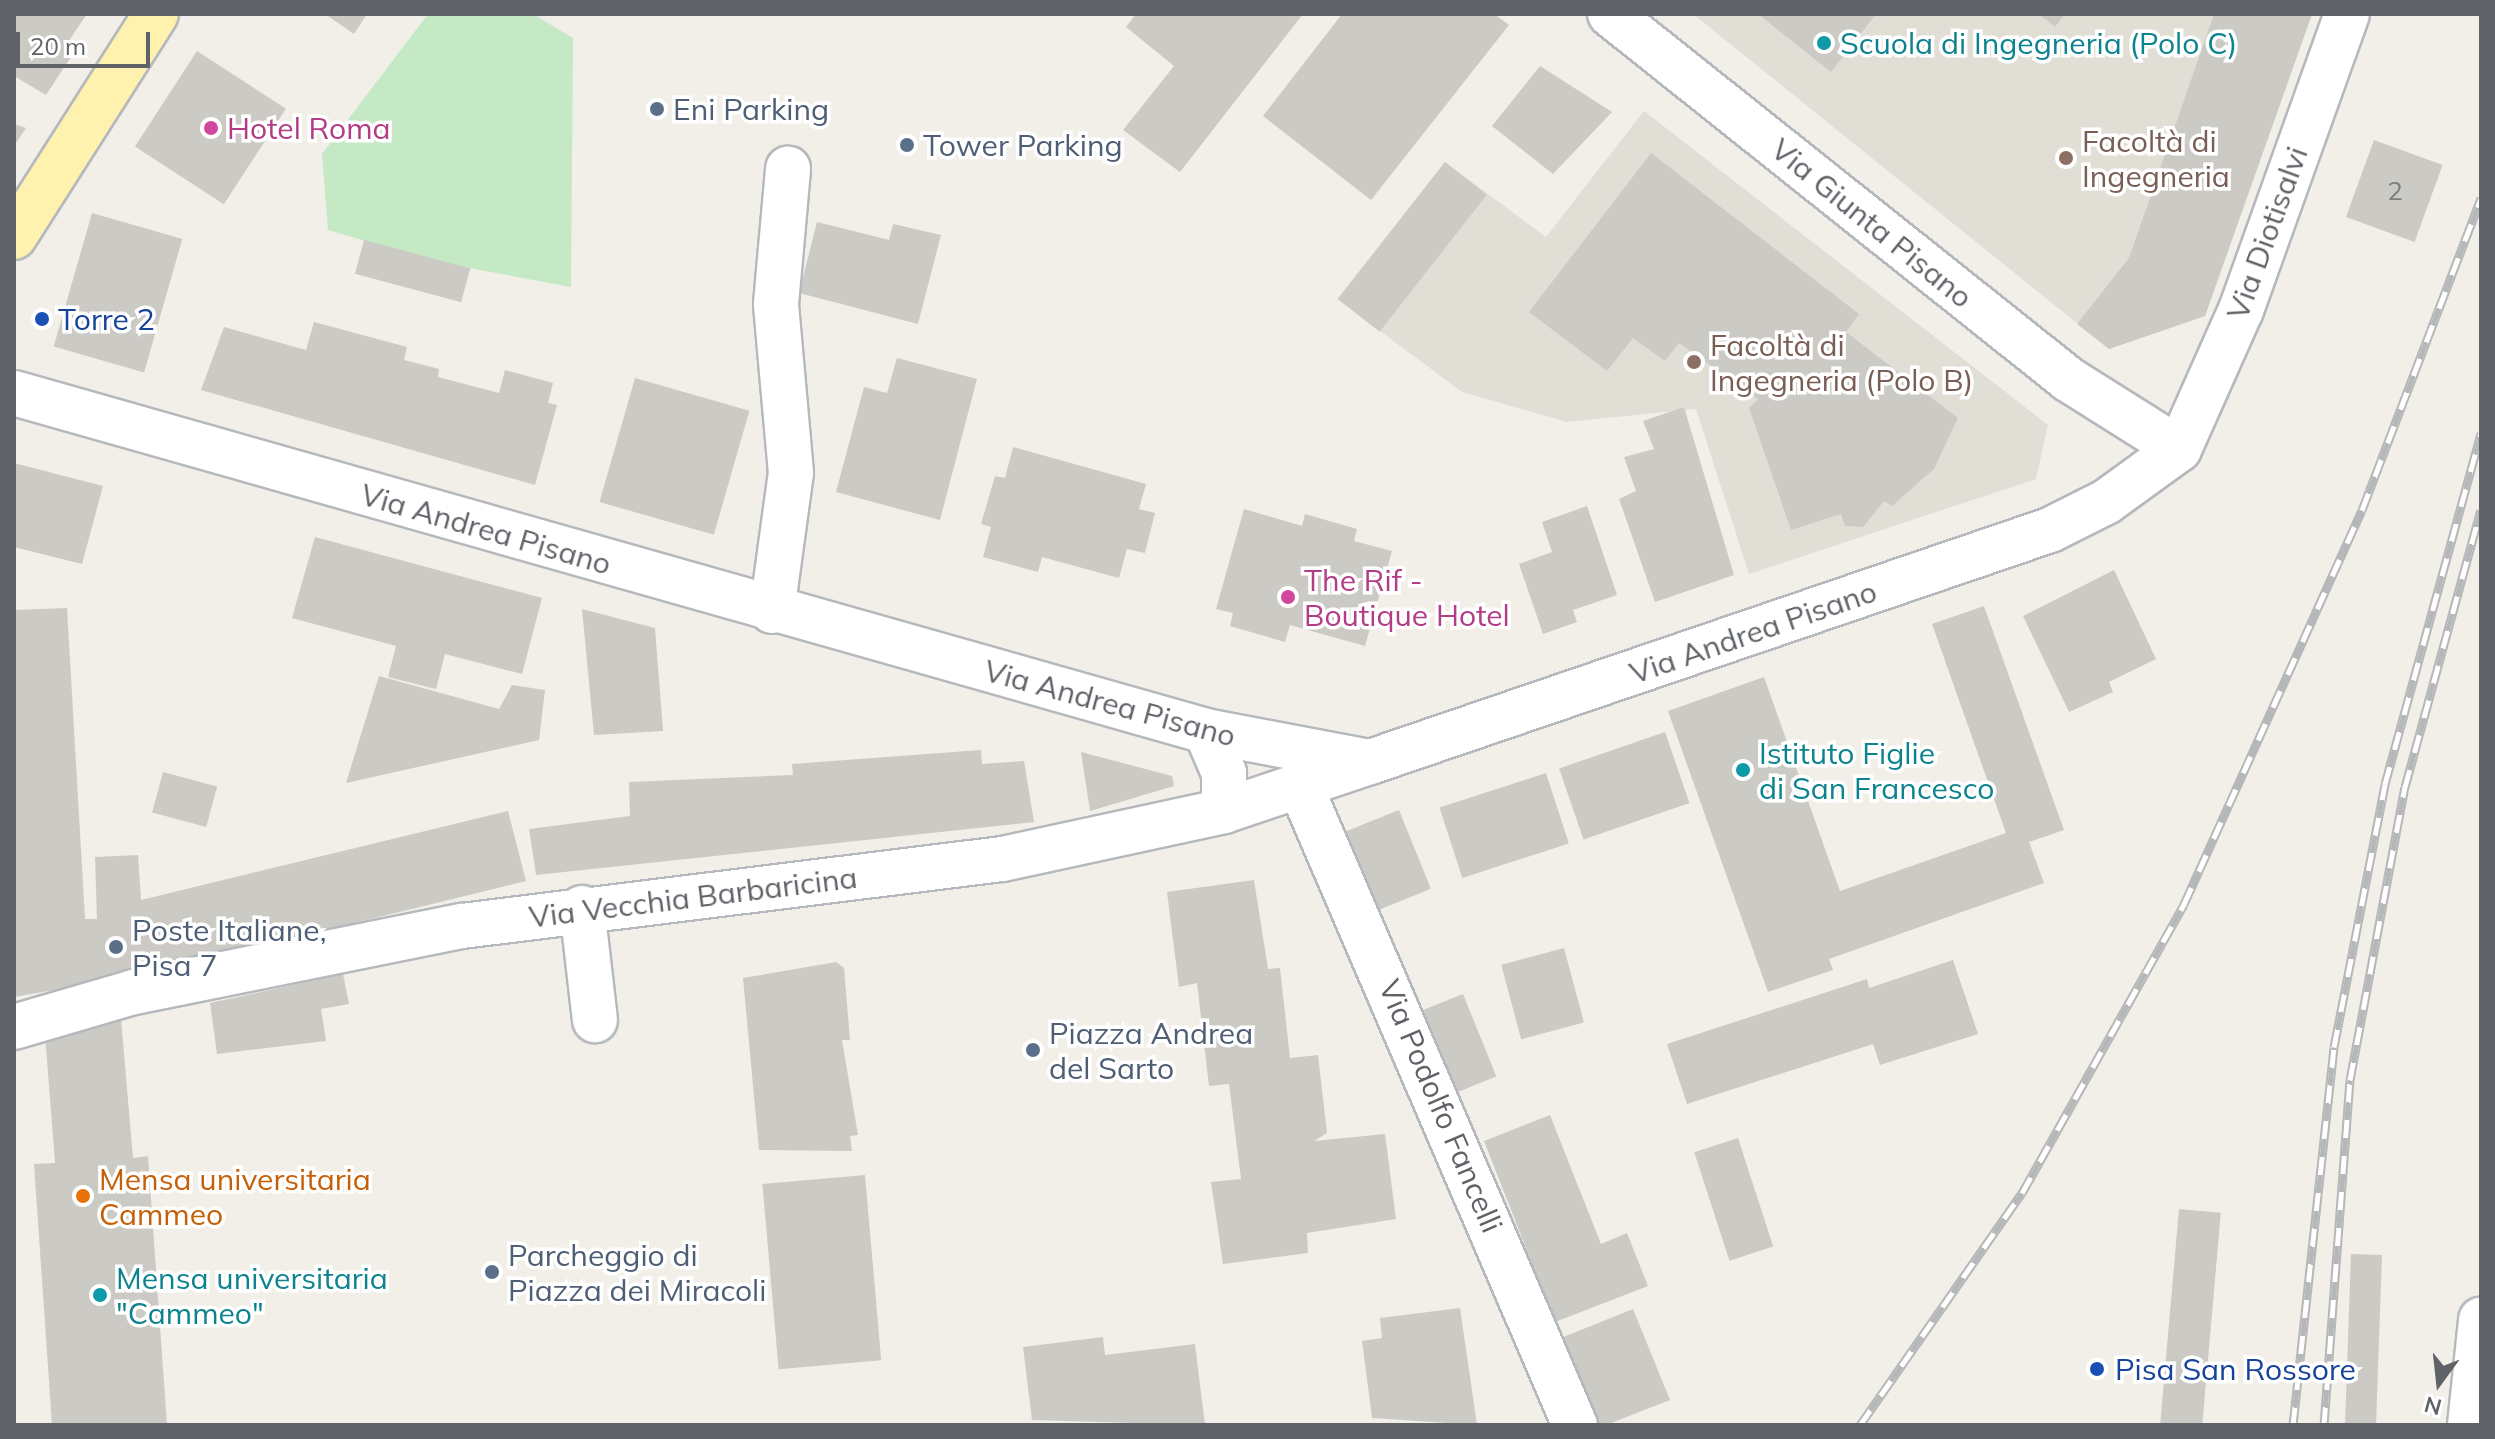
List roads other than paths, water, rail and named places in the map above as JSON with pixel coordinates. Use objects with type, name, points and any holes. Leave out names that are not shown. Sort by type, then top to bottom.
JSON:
[{"type":"main road","points":[[14,237],[156,14]]},
{"type":"street","name":"Via Giunta Pisano","points":[[1610,14],[2068,379],[2179,449]]},
{"type":"street","name":"Via Diotisalvi","points":[[2179,449],[2241,310],[2347,14]]},
{"type":"street","points":[[772,611],[791,473],[776,304],[788,169]]},
{"type":"street","name":"Via Andrea Pisano","points":[[14,393],[772,611],[1206,731],[1370,762],[2050,530],[2106,502],[2179,449]]},
{"type":"street","points":[[1206,731],[1224,773],[1224,811]]},
{"type":"street","name":"Via Vecchia Barbaricina","points":[[14,1027],[134,992],[582,908],[939,869],[1224,811],[1302,790],[1370,762]]},
{"type":"street","name":"Via Podolfo Fancelli","points":[[1302,790],[1575,1425]]},
{"type":"street","points":[[582,908],[595,1020]]},
{"type":"street","points":[[2470,1425],[2481,1320]]},
{"type":"railway","points":[[1860,1425],[2022,1193],[2184,904],[2362,510],[2481,198]]},
{"type":"railway","points":[[2293,1425],[2334,1047],[2385,784],[2481,433]]},
{"type":"railway","points":[[2324,1425],[2350,1080],[2405,787],[2481,510]]},
{"type":"place","name":"Scuola di Ingegneria (Polo C)","points":[[1824,43]]},
{"type":"place","name":"Eni Parking","points":[[657,109]]},
{"type":"place","name":"Hotel Roma","points":[[211,128]]},
{"type":"place","name":"Tower Parking","points":[[907,145]]},
{"type":"place","name":"Facoltà di Ingegneria","points":[[2066,158]]},
{"type":"place","name":"Torre 2","points":[[42,319]]},
{"type":"place","name":"Facoltà di Ingegneria (Polo B)","points":[[1694,362]]},
{"type":"place","name":"The Rif - Boutique Hotel","points":[[1288,597]]},
{"type":"place","name":"Istituto Figlie di San Francesco","points":[[1743,770]]},
{"type":"place","name":"Poste Italiane, Pisa 7","points":[[116,947]]},
{"type":"place","name":"Piazza Andrea del Sarto","points":[[1033,1050]]},
{"type":"place","name":"Mensa universitaria Cammeo","points":[[83,1196]]},
{"type":"place","name":"Parcheggio di Piazza dei Miracoli","points":[[492,1272]]},
{"type":"place","name":"Mensa universitaria \"Cammeo\"","points":[[100,1295]]},
{"type":"place","name":"Pisa San Rossore","points":[[2097,1369]]}]
